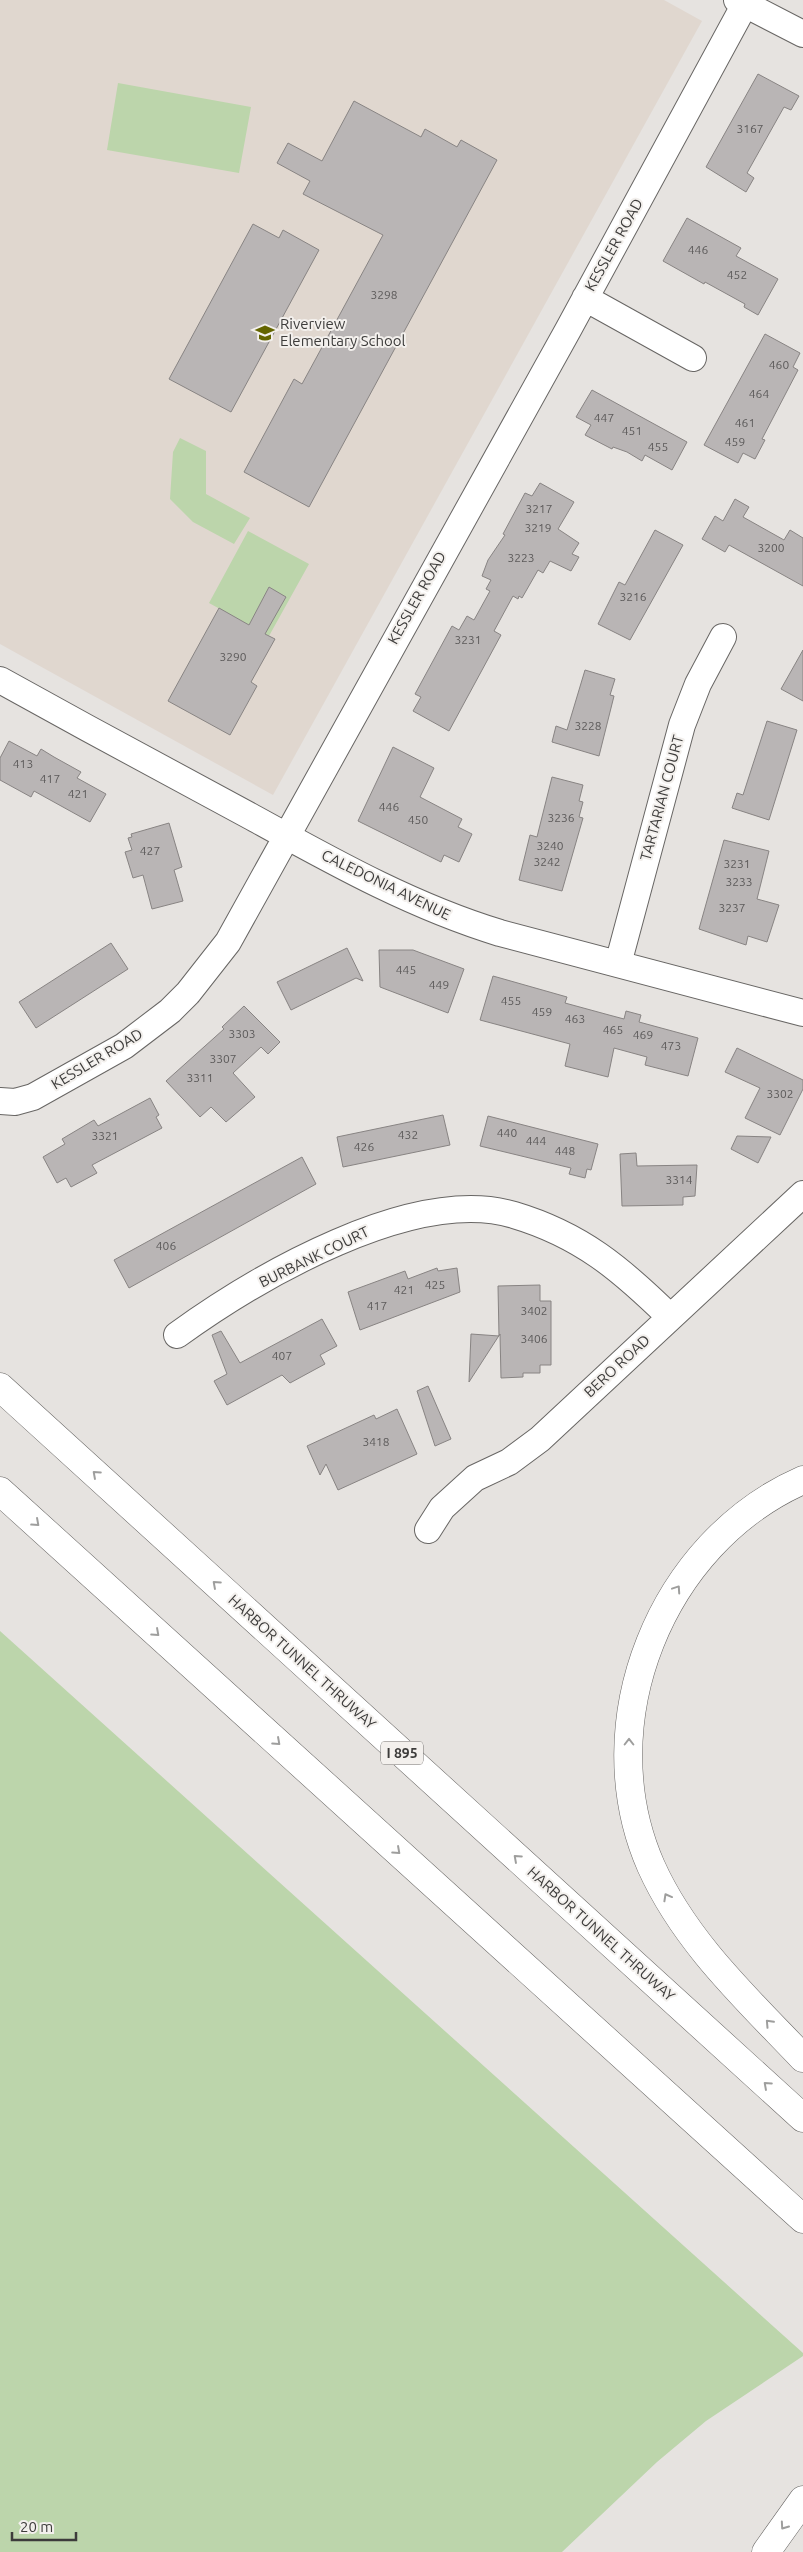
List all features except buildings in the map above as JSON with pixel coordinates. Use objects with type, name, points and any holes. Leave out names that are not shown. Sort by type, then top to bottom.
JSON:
[{"type":"highway","name":"HARBOR TUNNEL THRUWAY","points":[[0,1387],[803,2118]]},
{"type":"highway","points":[[803,1480],[770,1498],[725,1532],[703,1554],[671,1597],[648,1645],[640,1672],[628,1731],[628,1748],[632,1801],[640,1834],[651,1865],[666,1896],[703,1950],[803,2058]]},
{"type":"highway","points":[[0,1491],[803,2219]]},
{"type":"highway","points":[[766,2552],[803,2500]]},
{"type":"street","points":[[741,2],[803,34]]},
{"type":"street","name":"KESSLER ROAD","points":[[0,1101],[15,1102],[32,1097],[124,1046],[170,1011],[206,973],[228,942],[586,298],[741,2]]},
{"type":"street","points":[[586,298],[693,358]]},
{"type":"street","name":"TARTARIAN COURT","points":[[618,964],[682,726],[698,684],[723,637]]},
{"type":"street","name":"CALEDONIA AVENUE","points":[[0,680],[286,836],[391,890],[462,921],[803,1013]]},
{"type":"street","name":"BERO ROAD","points":[[428,1530],[442,1508],[459,1492],[475,1478],[508,1462],[540,1439],[803,1194]]},
{"type":"street","name":"BURBANK COURT","points":[[177,1335],[248,1289],[328,1247],[411,1216],[443,1211],[481,1209],[512,1214],[543,1225],[577,1241],[628,1275],[670,1317]]},
{"type":"shaded area","name":"Riverview Elementary School","points":[[0,0],[664,0],[702,21],[273,795],[0,644]]},
{"type":"green space","points":[[118,83],[251,107],[239,173],[107,150]]},
{"type":"green space","points":[[180,438],[206,451],[206,494],[250,518],[234,544],[193,522],[170,499],[173,452]]},
{"type":"green space","points":[[248,531],[309,564],[269,636],[209,603]]},
{"type":"green space","points":[[0,1631],[803,2353],[803,2356],[706,2421],[657,2462],[562,2552],[0,2552]]},
{"type":"place","name":"Riverview Elementary School","points":[[265,333]]}]
